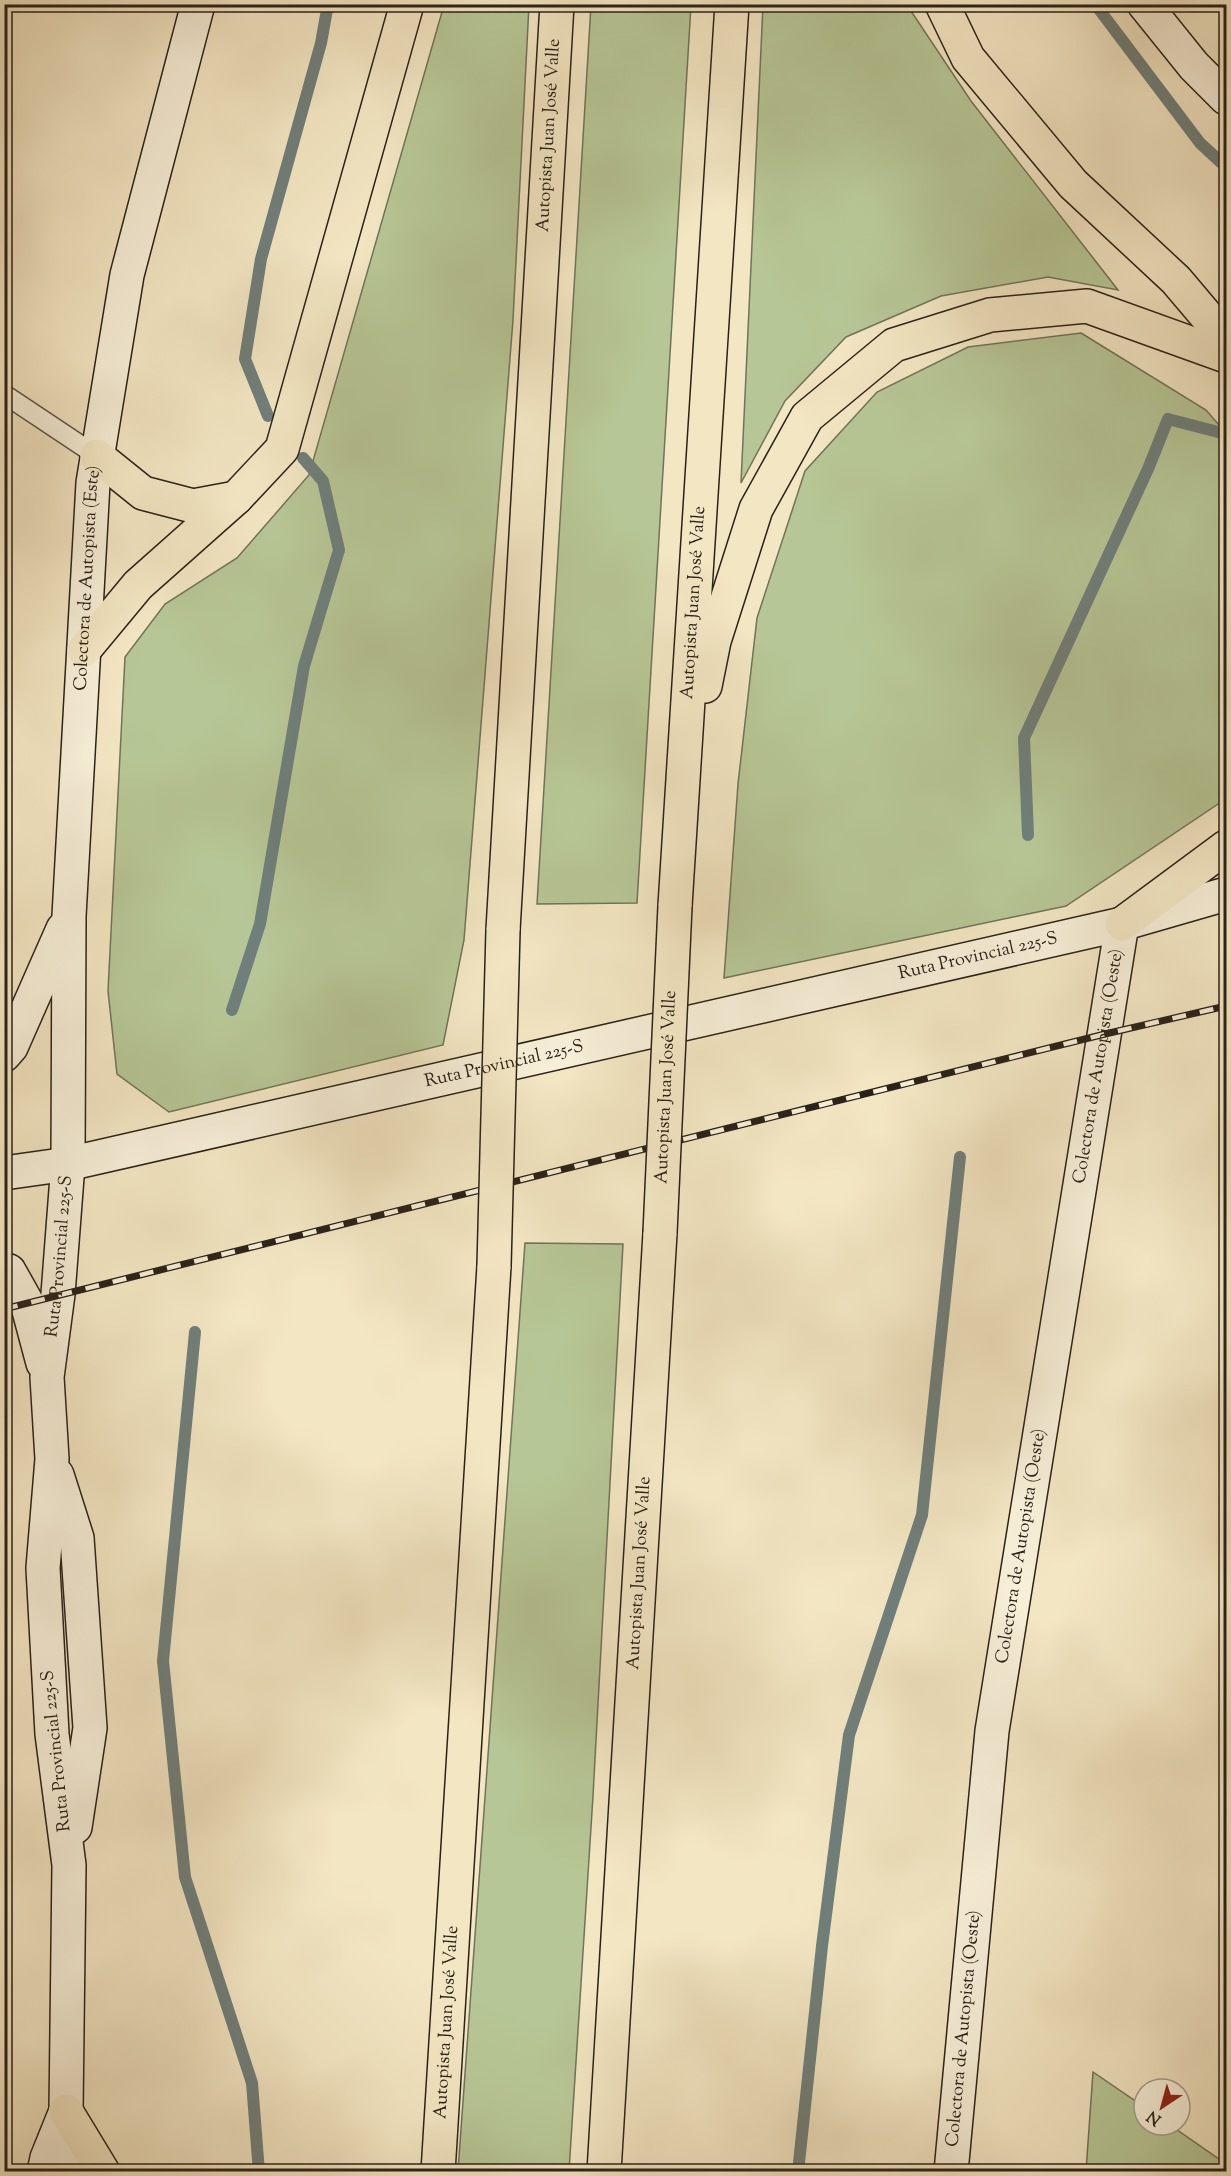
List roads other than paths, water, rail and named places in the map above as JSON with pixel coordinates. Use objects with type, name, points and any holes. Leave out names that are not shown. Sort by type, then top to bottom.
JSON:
[{"type":"highway","points":[[84,650],[138,585],[236,498],[282,448],[407,4]]},
{"type":"highway","name":"Autopista Juan José Valle","points":[[438,2172],[494,1266],[504,930],[557,4]]},
{"type":"highway","name":"Autopista Juan José Valle","points":[[604,2172],[660,1233],[679,820],[732,4]]},
{"type":"highway","points":[[942,4],[968,58],[1073,184],[1176,280],[1227,339]]},
{"type":"highway","points":[[679,820],[718,630],[756,509],[807,417],[894,345],[990,315],[1087,306],[1227,356]]},
{"type":"highway","points":[[97,456],[143,493],[193,506],[236,498]]},
{"type":"highway","points":[[1122,924],[1227,847]]},
{"type":"highway","points":[[66,2111],[103,2172]]},
{"type":"main road","name":"Colectora de Autopista (Este)","points":[[68,1164],[69,916],[93,483],[127,274],[198,4]]},
{"type":"main road","points":[[1144,4],[1194,66],[1227,98]]},
{"type":"main road","name":"Ruta Provincial 225-S","points":[[81,2172],[66,2111],[69,1865],[90,1728],[76,1538],[52,1459],[47,1377],[58,1294],[68,1164],[1122,924],[1227,894]]},
{"type":"main road","points":[[4,1055],[11,1047],[69,916]]},
{"type":"main road","name":"Colectora de Autopista (Oeste)","points":[[951,2172],[992,1731],[1122,924]]},
{"type":"main road","points":[[4,1173],[68,1164]]},
{"type":"main road","points":[[4,1269],[9,1271],[27,1303],[47,1377]]},
{"type":"main road","name":"Ruta Provincial 225-S","points":[[44,2172],[47,2158],[66,2111]]},
{"type":"lane","points":[[4,394],[97,456]]},
{"type":"waterway","points":[[268,416],[245,359],[261,259],[321,43],[328,4]]},
{"type":"waterway","points":[[1095,4],[1200,143],[1226,167]]},
{"type":"waterway","points":[[1028,835],[1024,738],[1148,469],[1168,419],[1226,434]]},
{"type":"waterway","points":[[232,1010],[260,924],[304,666],[339,550],[323,481],[303,458]]},
{"type":"waterway","points":[[798,2172],[822,1946],[849,1735],[922,1515],[960,1157]]},
{"type":"waterway","points":[[195,1332],[163,1661],[185,1877],[252,2083],[259,2172]]},
{"type":"railway","points":[[4,1309],[1105,1034],[1226,1006]]}]
